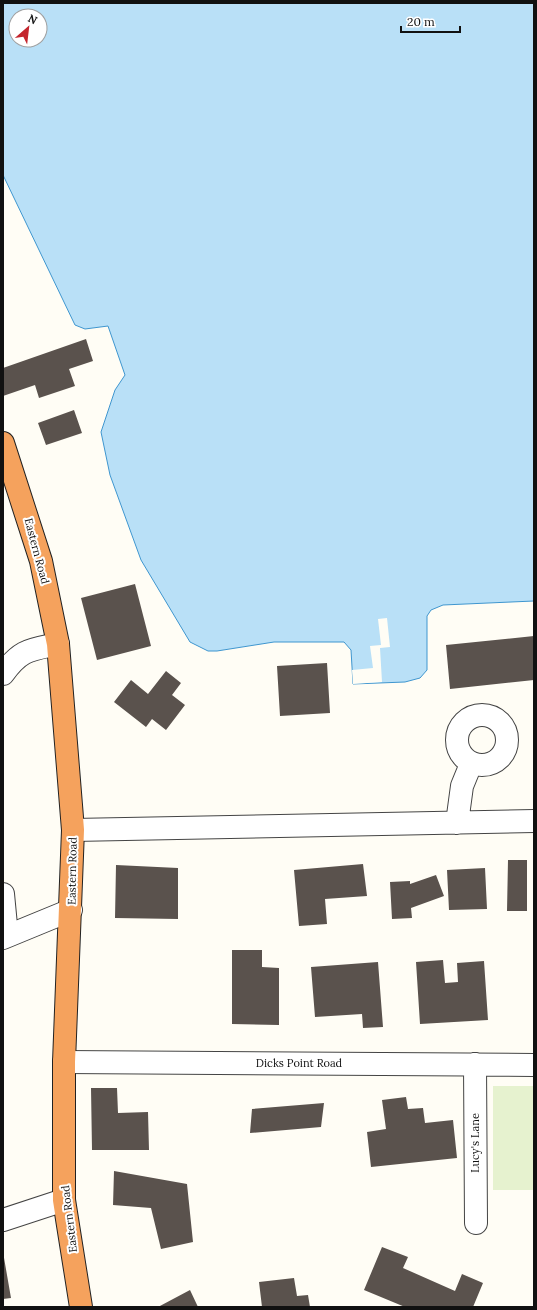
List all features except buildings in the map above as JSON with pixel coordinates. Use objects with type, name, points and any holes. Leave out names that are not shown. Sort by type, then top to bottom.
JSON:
[{"type":"highway","name":"Eastern Road","points":[[3,443],[42,560],[58,644],[73,830],[64,1062],[64,1200],[81,1307]]},
{"type":"street","points":[[3,674],[10,663],[23,652],[58,644]]},
{"type":"street","points":[[457,823],[462,786],[471,764]]},
{"type":"street","points":[[73,830],[534,821]]},
{"type":"street","points":[[3,894],[5,937],[71,910]]},
{"type":"street","name":"Dicks Point Road","points":[[64,1062],[534,1065]]},
{"type":"street","name":"Lucy's Lane","points":[[475,1064],[476,1222]]},
{"type":"street","points":[[3,1220],[64,1200]]},
{"type":"green space","points":[[493,1086],[534,1086],[534,1190],[493,1190]]},
{"type":"water","points":[[3,3],[534,3],[534,601],[443,605],[431,610],[427,616],[427,670],[420,678],[405,682],[353,684],[351,650],[344,642],[274,642],[217,651],[208,651],[190,642],[141,560],[110,475],[101,432],[115,390],[125,375],[108,326],[85,329],[75,325],[3,175]]},
{"type":"pier","points":[[387,618],[390,647],[380,648],[382,682],[353,684],[352,670],[373,668],[370,646],[381,645],[378,619]]}]
